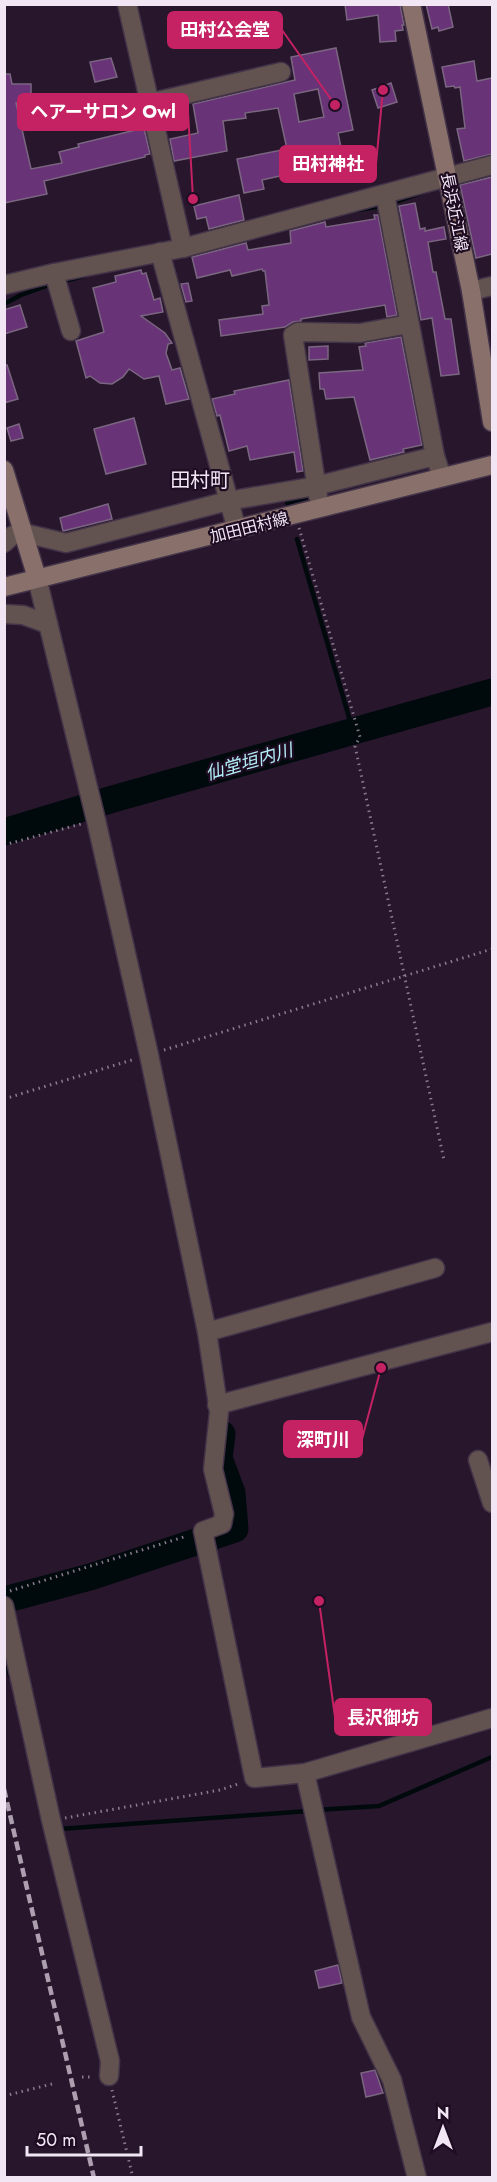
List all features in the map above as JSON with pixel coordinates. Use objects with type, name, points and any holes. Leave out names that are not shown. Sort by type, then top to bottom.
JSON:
[{"type":"main road","name":"長浜近江線","points":[[411,4],[471,291],[492,422]]},
{"type":"main road","name":"加田田村線","points":[[4,587],[295,516],[318,497],[439,465],[492,465]]},
{"type":"main road","points":[[4,470],[37,578]]},
{"type":"street","points":[[128,4],[183,248]]},
{"type":"street","points":[[149,103],[281,72]]},
{"type":"street","points":[[4,285],[56,280],[162,258],[183,248],[386,201],[448,176],[492,165]]},
{"type":"street","points":[[386,201],[439,465]]},
{"type":"street","points":[[162,258],[237,530]]},
{"type":"street","points":[[56,280],[70,331]]},
{"type":"street","points":[[471,291],[492,286]]},
{"type":"street","points":[[4,543],[24,533],[66,543],[228,501],[318,497],[293,335],[298,332],[360,333],[409,324]]},
{"type":"street","points":[[37,578],[149,1055],[207,1332],[219,1412],[213,1469],[224,1514],[222,1524],[203,1531],[254,1778],[305,1773],[492,1718]]},
{"type":"street","points":[[4,614],[23,615],[48,624]]},
{"type":"street","points":[[207,1332],[435,1268]]},
{"type":"street","points":[[218,1406],[492,1332]]},
{"type":"street","points":[[478,1460],[492,1503]]},
{"type":"street","points":[[4,1606],[51,1820],[110,2061],[108,2076]]},
{"type":"street","points":[[305,1773],[361,2017],[392,2080],[417,2178]]},
{"type":"path","points":[[295,516],[360,737],[355,746],[444,1161]]},
{"type":"path","points":[[4,845],[95,818]]},
{"type":"path","points":[[4,1099],[492,949]]},
{"type":"path","points":[[4,1592],[203,1531]]},
{"type":"path","points":[[51,1820],[220,1790],[254,1778]]},
{"type":"path","points":[[108,2076],[133,2178]]},
{"type":"path","points":[[4,2096],[56,2083]]},
{"type":"building","points":[[345,4],[400,4],[403,30],[395,31],[396,41],[380,42],[378,15],[347,20]]},
{"type":"building","points":[[426,4],[448,4],[453,27],[439,31],[438,27],[432,29]]},
{"type":"building","points":[[336,48],[353,130],[338,133],[343,157],[291,168],[293,173],[262,180],[264,189],[244,193],[237,159],[287,149],[278,108],[245,113],[246,118],[223,121],[227,151],[174,161],[170,139],[198,133],[193,104],[295,80],[291,57]],"holes":[[[318,89],[324,117],[299,122],[294,94]]]},
{"type":"building","points":[[111,58],[117,77],[95,82],[90,62]]},
{"type":"building","points":[[474,61],[477,81],[492,78],[492,154],[464,161],[457,129],[465,128],[460,87],[446,87],[442,67]]},
{"type":"building","points":[[4,74],[10,74],[12,84],[31,84],[31,102],[16,103],[31,169],[62,163],[59,152],[79,147],[78,144],[144,128],[150,154],[44,181],[47,194],[4,203]]},
{"type":"building","points":[[391,83],[397,102],[378,108],[372,90]]},
{"type":"building","points":[[492,177],[492,254],[476,258],[460,185]]},
{"type":"building","points":[[239,195],[244,220],[209,229],[206,217],[197,219],[194,206]]},
{"type":"building","points":[[415,203],[420,229],[425,228],[425,231],[444,227],[446,239],[428,242],[445,319],[451,319],[459,374],[441,376],[432,318],[421,320],[399,206]]},
{"type":"building","points":[[374,215],[378,215],[397,315],[387,317],[385,305],[301,319],[285,327],[221,336],[219,320],[263,314],[262,306],[269,305],[265,271],[262,269],[232,276],[230,270],[197,278],[192,257],[246,243],[248,250],[291,243],[290,231],[325,222],[326,227],[375,219]]},
{"type":"building","points":[[141,270],[142,274],[146,273],[154,300],[160,298],[163,312],[141,316],[165,333],[172,343],[168,344],[166,353],[172,370],[180,368],[189,399],[166,404],[159,376],[144,379],[129,369],[123,377],[112,384],[100,383],[90,376],[86,378],[76,341],[104,332],[93,288],[116,282],[115,276]]},
{"type":"building","points":[[188,283],[192,301],[186,302],[181,284]]},
{"type":"building","points":[[20,305],[27,327],[4,334],[4,310]]},
{"type":"building","points":[[401,337],[422,445],[370,460],[354,397],[326,399],[324,389],[320,389],[319,373],[363,370],[359,347],[366,346],[365,343]]},
{"type":"building","points":[[328,346],[328,359],[309,360],[309,347]]},
{"type":"building","points":[[7,365],[18,399],[4,403],[4,366]]},
{"type":"building","points":[[289,380],[303,471],[297,472],[294,452],[250,460],[247,446],[229,451],[220,415],[217,416],[212,399],[235,394],[234,391]]},
{"type":"building","points":[[134,418],[146,464],[106,474],[94,429]]},
{"type":"building","points":[[19,424],[23,438],[11,441],[7,428]]},
{"type":"building","points":[[108,504],[112,519],[63,531],[60,518]]},
{"type":"building","points":[[338,1965],[342,1983],[319,1988],[315,1971]]},
{"type":"building","points":[[375,2070],[383,2093],[366,2097],[361,2073]]},
{"type":"waterway","points":[[462,183],[481,177]]},
{"type":"waterway","points":[[390,204],[424,192]]},
{"type":"waterway","points":[[357,210],[382,206]]},
{"type":"waterway","points":[[60,282],[84,276]]},
{"type":"waterway","points":[[4,304],[52,284]]},
{"type":"waterway","points":[[287,503],[315,495]]},
{"type":"waterway","points":[[297,539],[353,731]]},
{"type":"waterway","name":"仙堂垣内川","points":[[4,832],[492,692]]},
{"type":"waterway","points":[[4,1600],[90,1577],[235,1529],[232,1493],[219,1458],[222,1434]]},
{"type":"waterway","points":[[4,1652],[10,1676]]},
{"type":"waterway","points":[[316,1810],[379,1806],[492,1757]]},
{"type":"waterway","points":[[59,1829],[308,1811]]},
{"type":"railway","points":[[4,1789],[94,2178]]},
{"type":"place","name":"田村神社","points":[[383,90]]},
{"type":"place","name":"田村公会堂","points":[[335,105]]},
{"type":"place","name":"ヘアーサロン Owl","points":[[193,199]]},
{"type":"place","name":"深町川","points":[[381,1368]]},
{"type":"place","name":"長沢御坊","points":[[319,1601]]},
{"type":"district","name":"田村町","points":[[200,480]]}]
